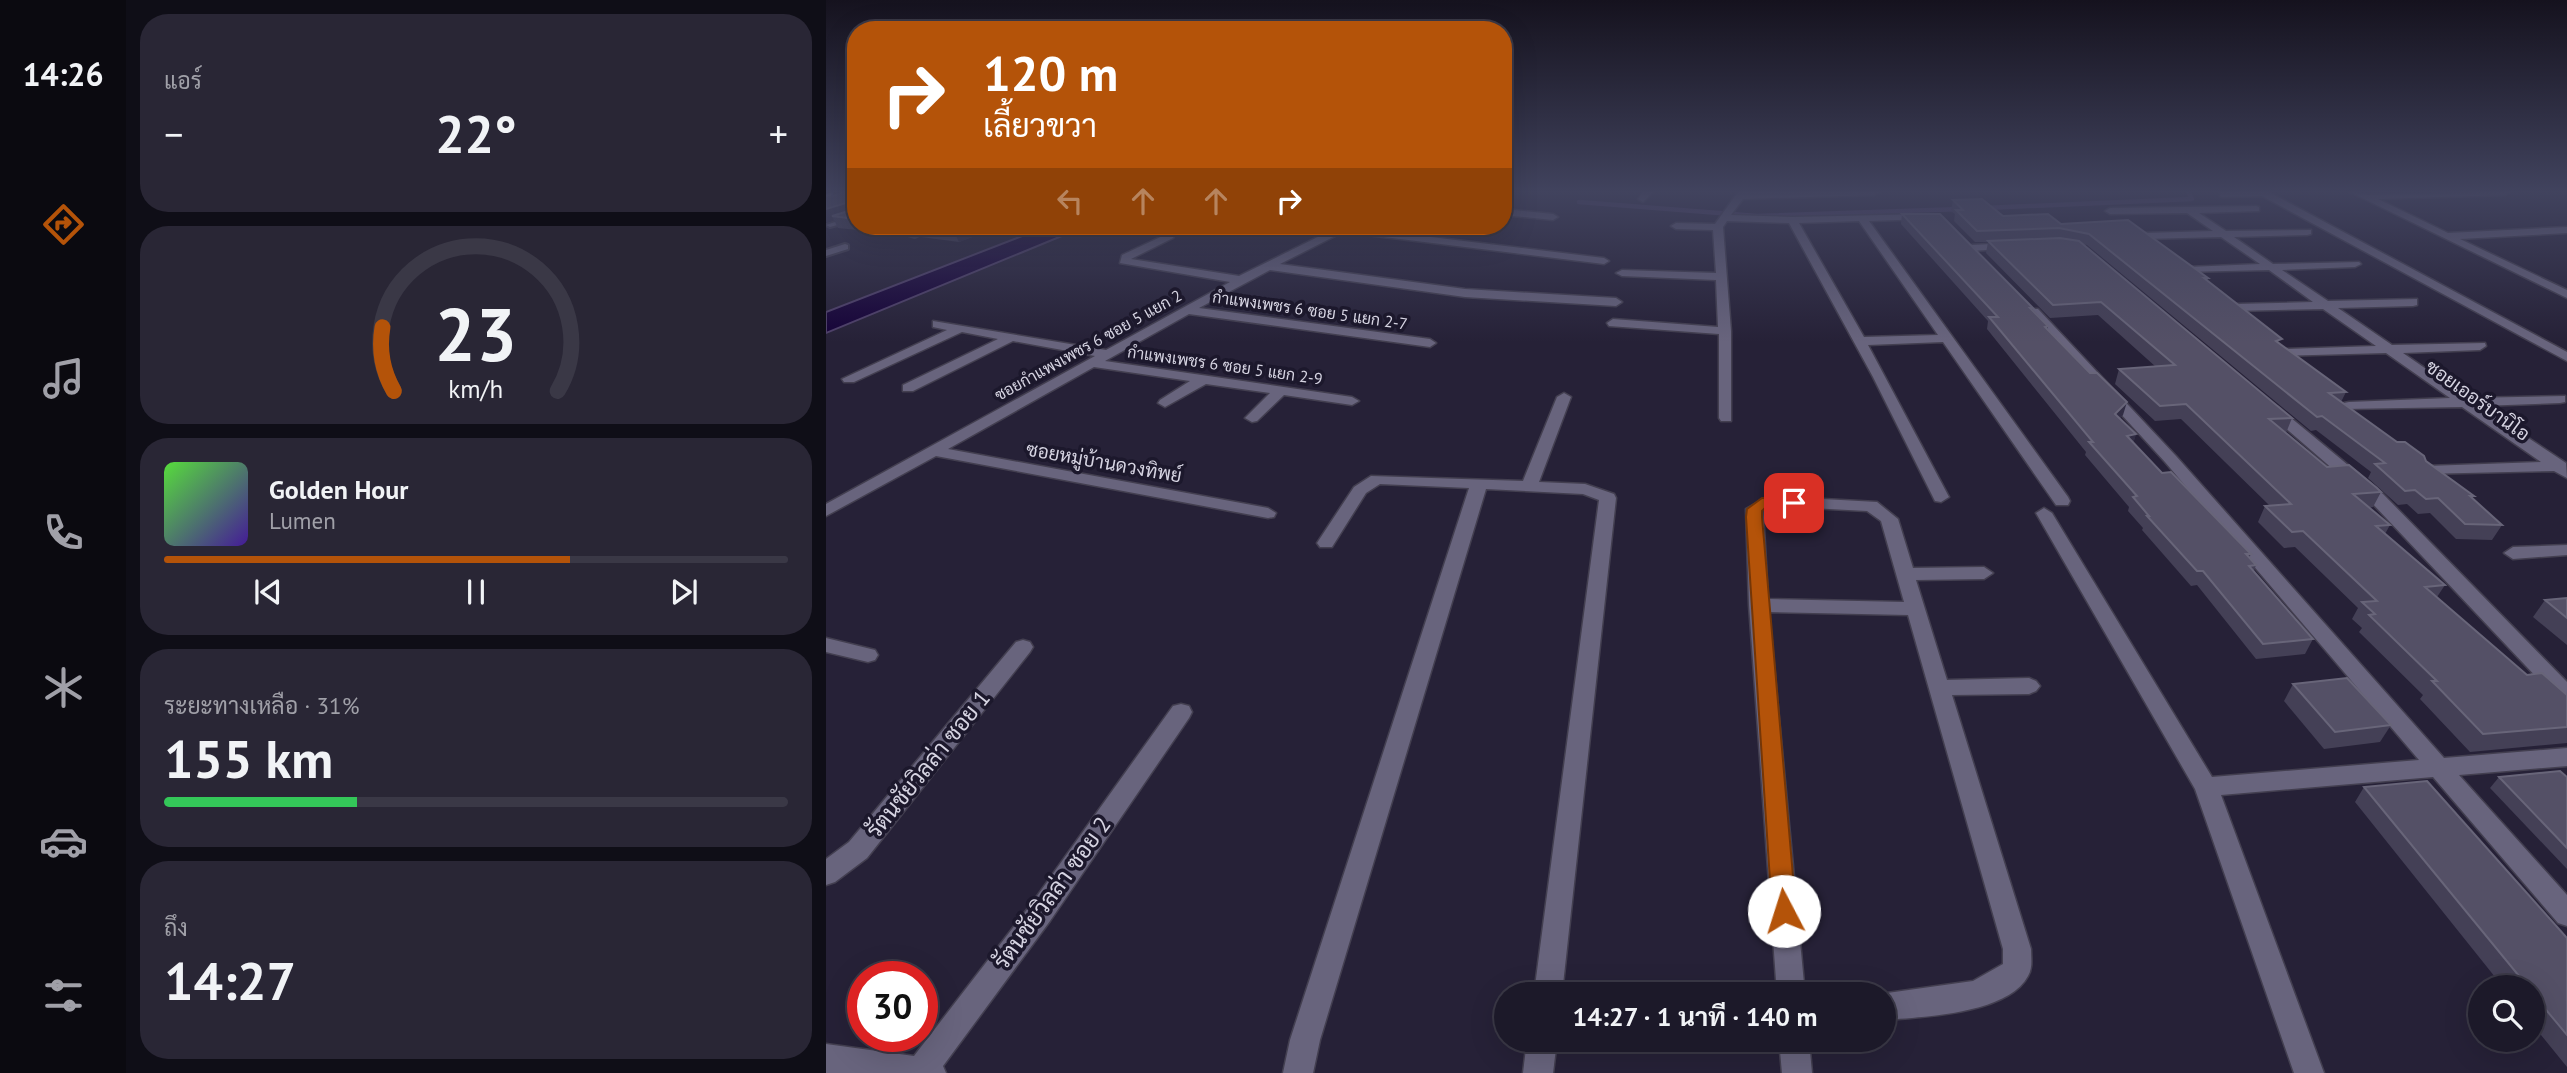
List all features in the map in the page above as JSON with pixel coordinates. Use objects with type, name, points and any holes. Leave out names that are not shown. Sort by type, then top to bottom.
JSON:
[{"type":"street","points":[[1158,242],[1124,261],[1241,280]]},
{"type":"street","name":"ซอยกำแพงเพชร 6 ซอย 5 แยก 2","points":[[826,511],[1186,310],[1316,242]]},
{"type":"street","points":[[1455,242],[1604,261]]},
{"type":"street","points":[[1723,242],[1721,277],[1726,418]]},
{"type":"street","points":[[1805,242],[1861,341],[1941,497]]},
{"type":"street","points":[[1879,242],[2062,501]]},
{"type":"street","name":"ซอยเออร์บานิโอ","points":[[2238,242],[2327,305],[2448,402],[2567,488]]},
{"type":"street","points":[[2355,242],[2567,357]]},
{"type":"street","points":[[2458,242],[2567,294]]},
{"type":"street","points":[[1992,268],[1967,243],[2021,246]]},
{"type":"street","points":[[2187,270],[2355,264]]},
{"type":"street","points":[[1268,266],[1465,293],[1616,302]]},
{"type":"street","points":[[1622,273],[1721,277]]},
{"type":"street","points":[[2546,284],[2567,283]]},
{"type":"street","points":[[2021,298],[2137,418],[2435,767],[2567,914]]},
{"type":"street","points":[[2236,308],[2413,302]]},
{"type":"street","name":"กำแพงเพชร 6 ซอย 5 แยก 2-7","points":[[1186,310],[1430,344]]},
{"type":"street","points":[[1613,323],[1725,331]]},
{"type":"street","points":[[937,324],[1107,354]]},
{"type":"street","points":[[849,379],[961,328]]},
{"type":"street","points":[[908,388],[1011,337]]},
{"type":"street","points":[[1861,341],[1948,338]]},
{"type":"street","points":[[2286,353],[2375,344]]},
{"type":"street","name":"ซอยเออร์บานิโอ","points":[[2375,344],[2393,350],[2564,468]]},
{"type":"street","points":[[2393,350],[2480,346]]},
{"type":"street","name":"กำแพงเพชร 6 ซอย 5 แยก 2-9","points":[[1092,363],[1352,401]]},
{"type":"street","points":[[1165,403],[1204,379]]},
{"type":"street","points":[[1252,418],[1282,390]]},
{"type":"street","points":[[1529,486],[1564,397]]},
{"type":"street","points":[[2349,406],[2560,399]]},
{"type":"street","points":[[2262,401],[2376,498],[2567,695]]},
{"type":"street","name":"ซอยหมู่บ้านดวงทิพย์","points":[[933,451],[1268,513]]},
{"type":"street","points":[[2427,471],[2564,468]]},
{"type":"street","points":[[1326,543],[1360,490],[1377,479],[1596,491],[1603,493],[1609,503],[1549,982]]},
{"type":"street","points":[[1298,1073],[1309,1027],[1479,484]]},
{"type":"street","points":[[826,494],[849,498]]},
{"type":"street","points":[[1790,982],[1759,606],[1754,509],[1769,501],[1879,509],[1889,519],[1942,688],[2017,949],[2017,970],[1995,988],[1970,995],[1896,1005]]},
{"type":"street","points":[[2044,513],[2206,786],[2309,1073]]},
{"type":"street","points":[[2513,552],[2567,550]]},
{"type":"street","points":[[1907,574],[1984,573]]},
{"type":"street","points":[[1759,606],[1916,609]]},
{"type":"street","points":[[826,645],[868,655]]},
{"type":"street","name":"รัตนชัยวิลล่า ซอย 1","points":[[826,874],[858,850],[1023,647]]},
{"type":"street","points":[[1942,688],[2029,686]]},
{"type":"street","name":"รัตนชัยวิลล่า ซอย 2","points":[[925,1072],[1181,712]]},
{"type":"street","points":[[2206,786],[2567,757]]},
{"type":"street","points":[[1538,1073],[1541,1052]]},
{"type":"street","points":[[1795,1052],[1797,1073]]},
{"type":"street","points":[[826,1059],[925,1072]]},
{"type":"lane","points":[[826,253],[845,247]]},
{"type":"shaded area","points":[[1007,242],[1047,242],[826,333],[826,312]]},
{"type":"building","points":[[1928,242],[1968,242],[2033,308],[2030,308],[2048,326],[2045,327],[2090,373],[2097,373],[2127,402],[2115,414],[2136,434],[2127,436],[2162,473],[2171,472],[2251,554],[2246,554],[2256,565],[2249,566],[2313,639],[2263,644],[2203,571],[2197,571],[2147,516],[2133,497],[2137,496],[2089,442],[2093,442],[1989,317],[1998,317]]},
{"type":"building","points":[[1989,242],[2080,242],[2292,418],[2269,419],[2327,467],[2349,465],[2377,488],[2381,492],[2353,494],[2390,525],[2376,526],[2445,585],[2425,587],[2527,675],[2542,673],[2567,695],[2567,727],[2483,734],[2432,681],[2437,681],[2369,615],[2375,614],[2362,602],[2377,601],[2303,531],[2292,532],[2265,506],[2291,504],[2186,404],[2160,406],[2119,369],[2175,365],[2101,302],[2053,305]]},
{"type":"building","points":[[2099,242],[2158,242],[2208,278],[2204,278],[2282,339],[2276,341],[2346,392],[2329,393],[2397,442],[2405,442],[2424,456],[2426,461],[2474,496],[2470,496],[2502,525],[2465,524],[2438,498],[2426,499],[2415,490],[2405,491],[2375,464],[2385,463],[2322,416],[2317,417]]},
{"type":"building","points":[[2567,598],[2567,618],[2545,600]]},
{"type":"building","points":[[2347,678],[2391,725],[2335,732],[2293,684]]},
{"type":"building","points":[[2560,771],[2567,777],[2567,848],[2499,777]]},
{"type":"building","points":[[2427,781],[2567,938],[2567,1035],[2545,1009],[2545,975],[2518,975],[2364,787]]},
{"type":"route","points":[[1784,911],[1759,606],[1754,509],[1769,501],[1794,503]]}]
